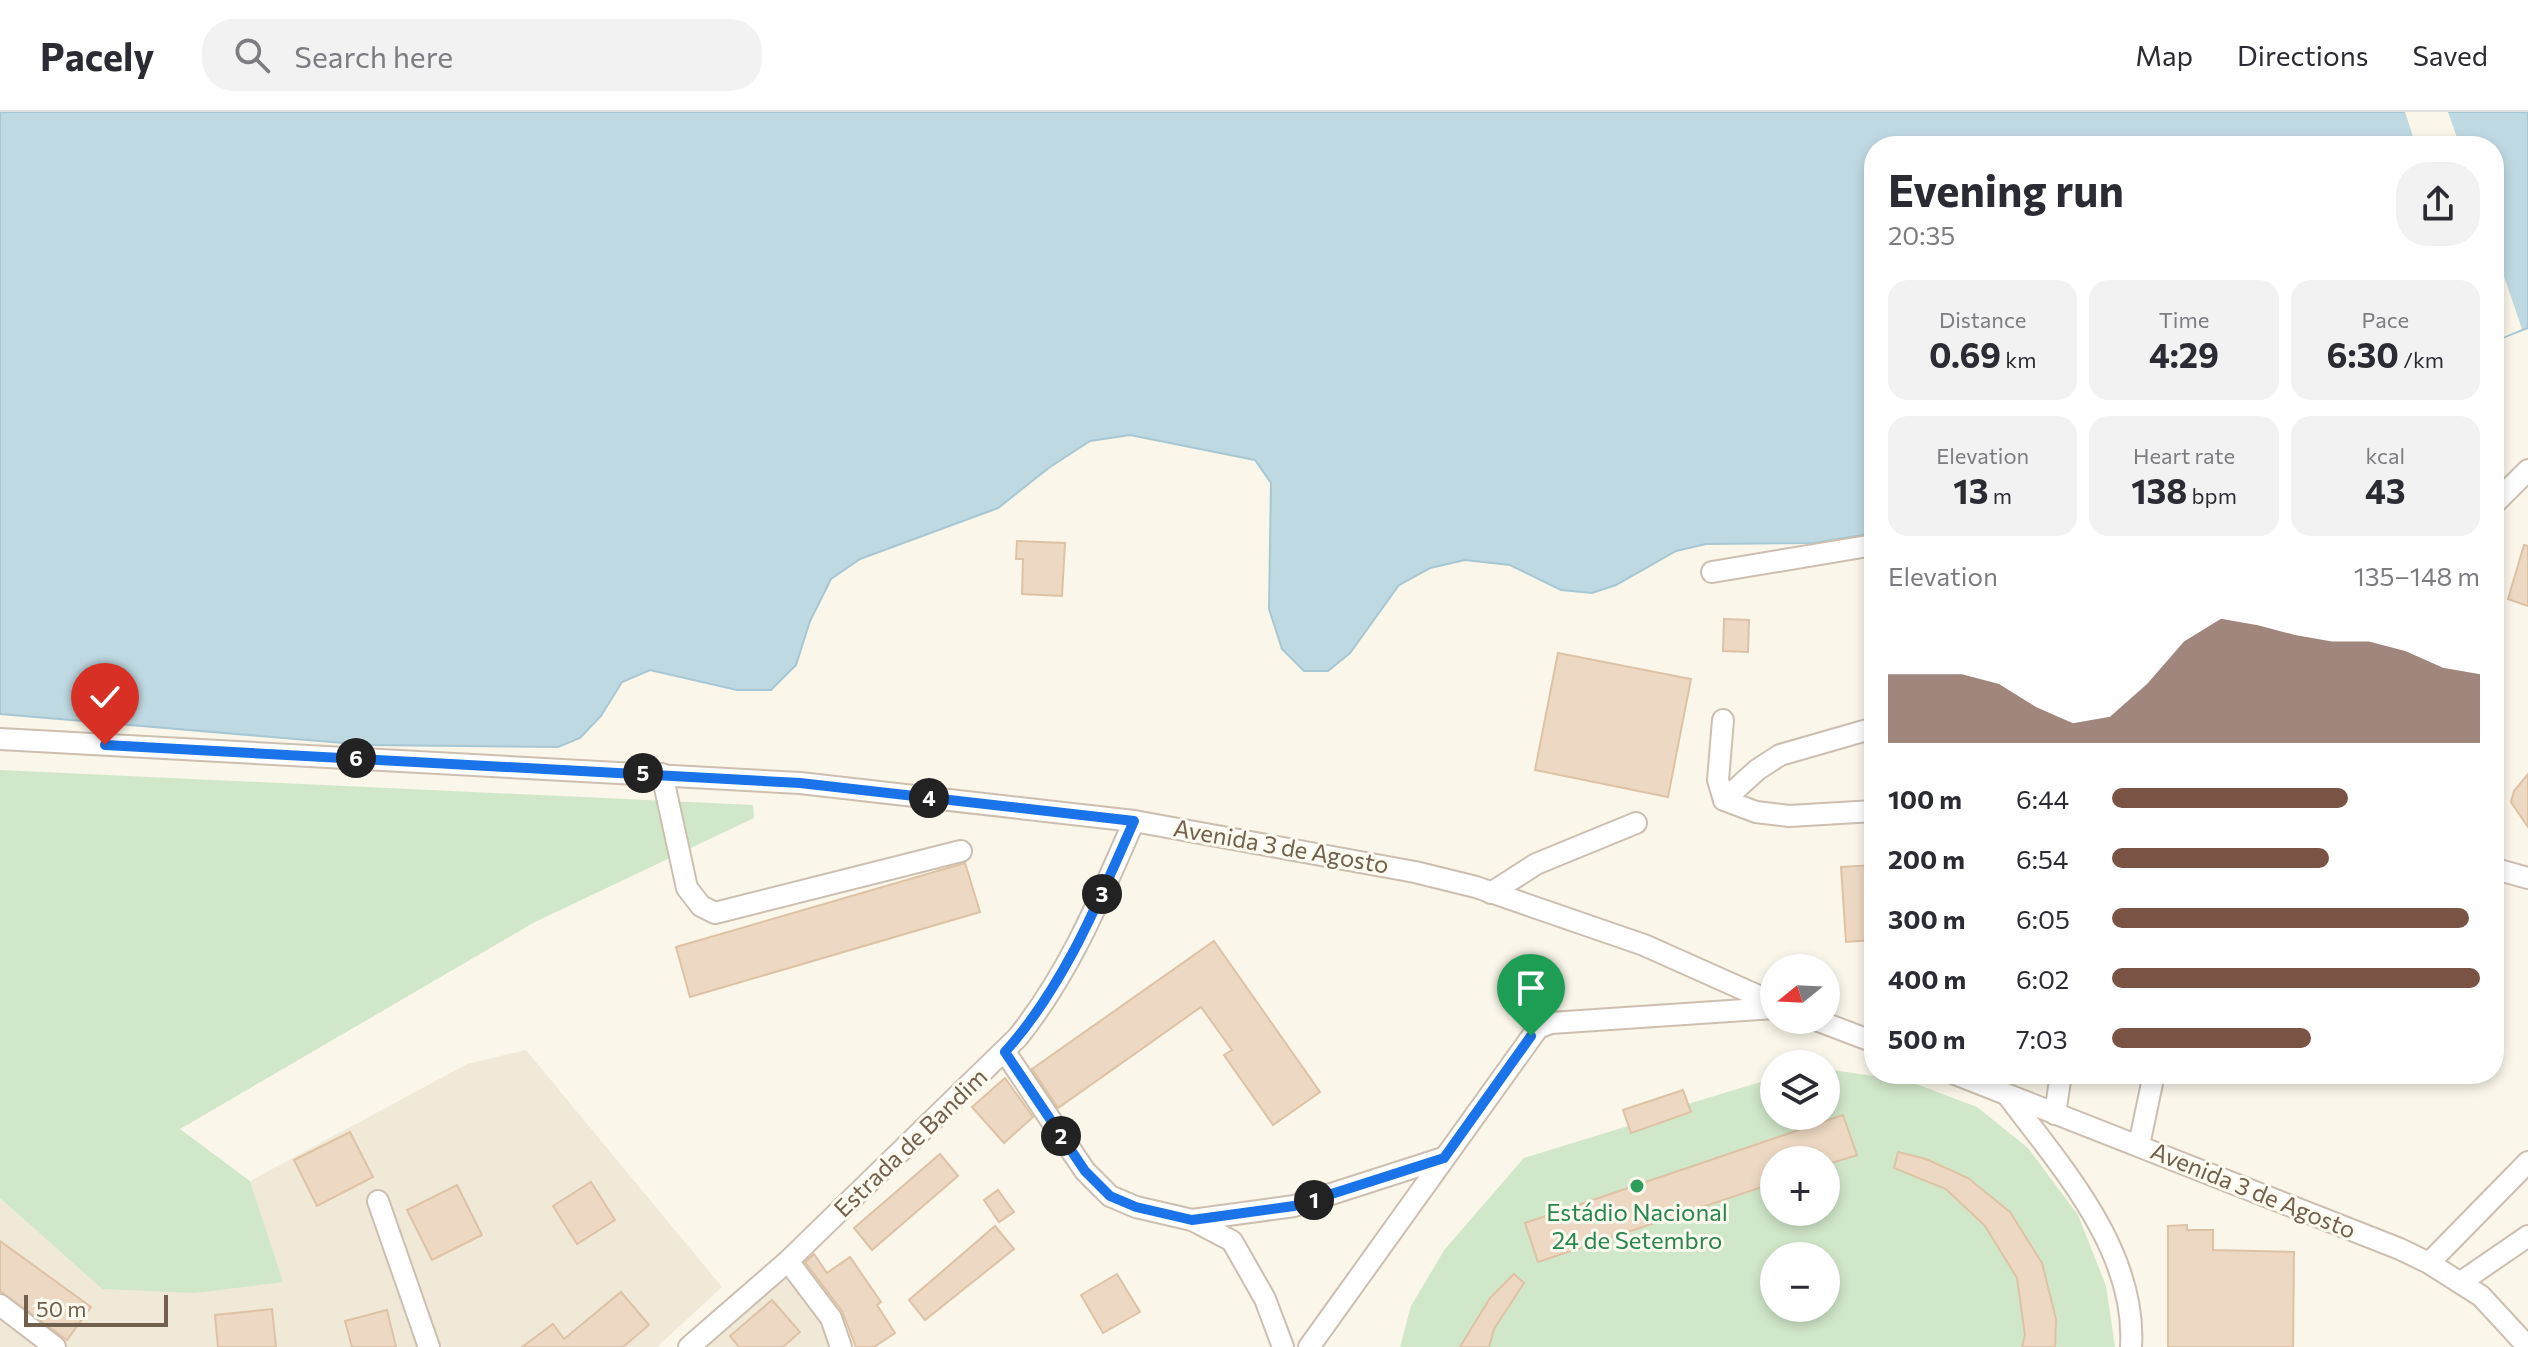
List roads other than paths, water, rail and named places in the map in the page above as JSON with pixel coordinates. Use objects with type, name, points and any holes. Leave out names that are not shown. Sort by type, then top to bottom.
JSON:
[{"type":"street","points":[[2504,494],[2528,470]]},
{"type":"street","points":[[1712,572],[1864,547]]},
{"type":"street","points":[[1723,720],[1718,780],[1724,800]]},
{"type":"street","points":[[1724,800],[1757,770],[1780,755],[1864,731]]},
{"type":"street","name":"Avenida 3 de Agosto","points":[[0,739],[800,783],[1134,821],[1415,872],[1491,893],[1644,945],[1760,999]]},
{"type":"street","points":[[662,774],[687,888],[701,906],[715,913],[961,851]]},
{"type":"street","points":[[1724,800],[1756,812],[1789,816],[1864,812]]},
{"type":"street","name":"Estrada de Bandim","points":[[689,1347],[788,1261],[1005,1052],[1033,1018],[1085,931],[1134,821]]},
{"type":"street","points":[[1491,893],[1536,864],[1636,823]]},
{"type":"street","points":[[2504,871],[2528,878]]},
{"type":"street","points":[[1309,1347],[1538,1028],[1551,1023],[1760,1007]]},
{"type":"street","points":[[1840,1029],[1864,1038]]},
{"type":"street","points":[[1005,1052],[1085,1171],[1110,1196],[1136,1207],[1192,1220],[1232,1241],[1265,1299],[1283,1347]]},
{"type":"street","name":"Avenida 3 de Agosto","points":[[1979,1084],[2400,1249],[2429,1263],[2481,1296],[2528,1347]]},
{"type":"street","points":[[2055,1114],[2060,1084]]},
{"type":"street","points":[[2139,1145],[2152,1084]]},
{"type":"street","points":[[2008,1096],[2063,1169],[2099,1226],[2124,1277],[2132,1332],[2131,1347]]},
{"type":"street","points":[[1192,1220],[1294,1206],[1444,1158]]},
{"type":"street","points":[[2429,1263],[2528,1162]]},
{"type":"street","points":[[378,1201],[429,1347]]},
{"type":"street","points":[[2461,1282],[2528,1236]]},
{"type":"street","points":[[788,1261],[831,1318],[841,1347]]},
{"type":"street","points":[[0,1305],[55,1347]]},
{"type":"water","points":[[0,112],[2528,112],[2528,328],[2504,337],[2504,136],[1864,136],[1864,535],[1814,543],[1706,544],[1676,551],[1616,585],[1592,593],[1561,590],[1510,565],[1465,560],[1430,568],[1399,585],[1350,653],[1328,671],[1304,671],[1282,649],[1269,609],[1271,483],[1255,460],[1130,435],[1090,441],[1050,467],[998,508],[860,559],[831,579],[810,621],[796,665],[771,690],[737,690],[650,670],[622,682],[601,716],[580,738],[558,747],[367,745],[0,714]]},
{"type":"place","name":"Estádio Nacional 24 de Setembro","points":[[1637,1186]]}]
